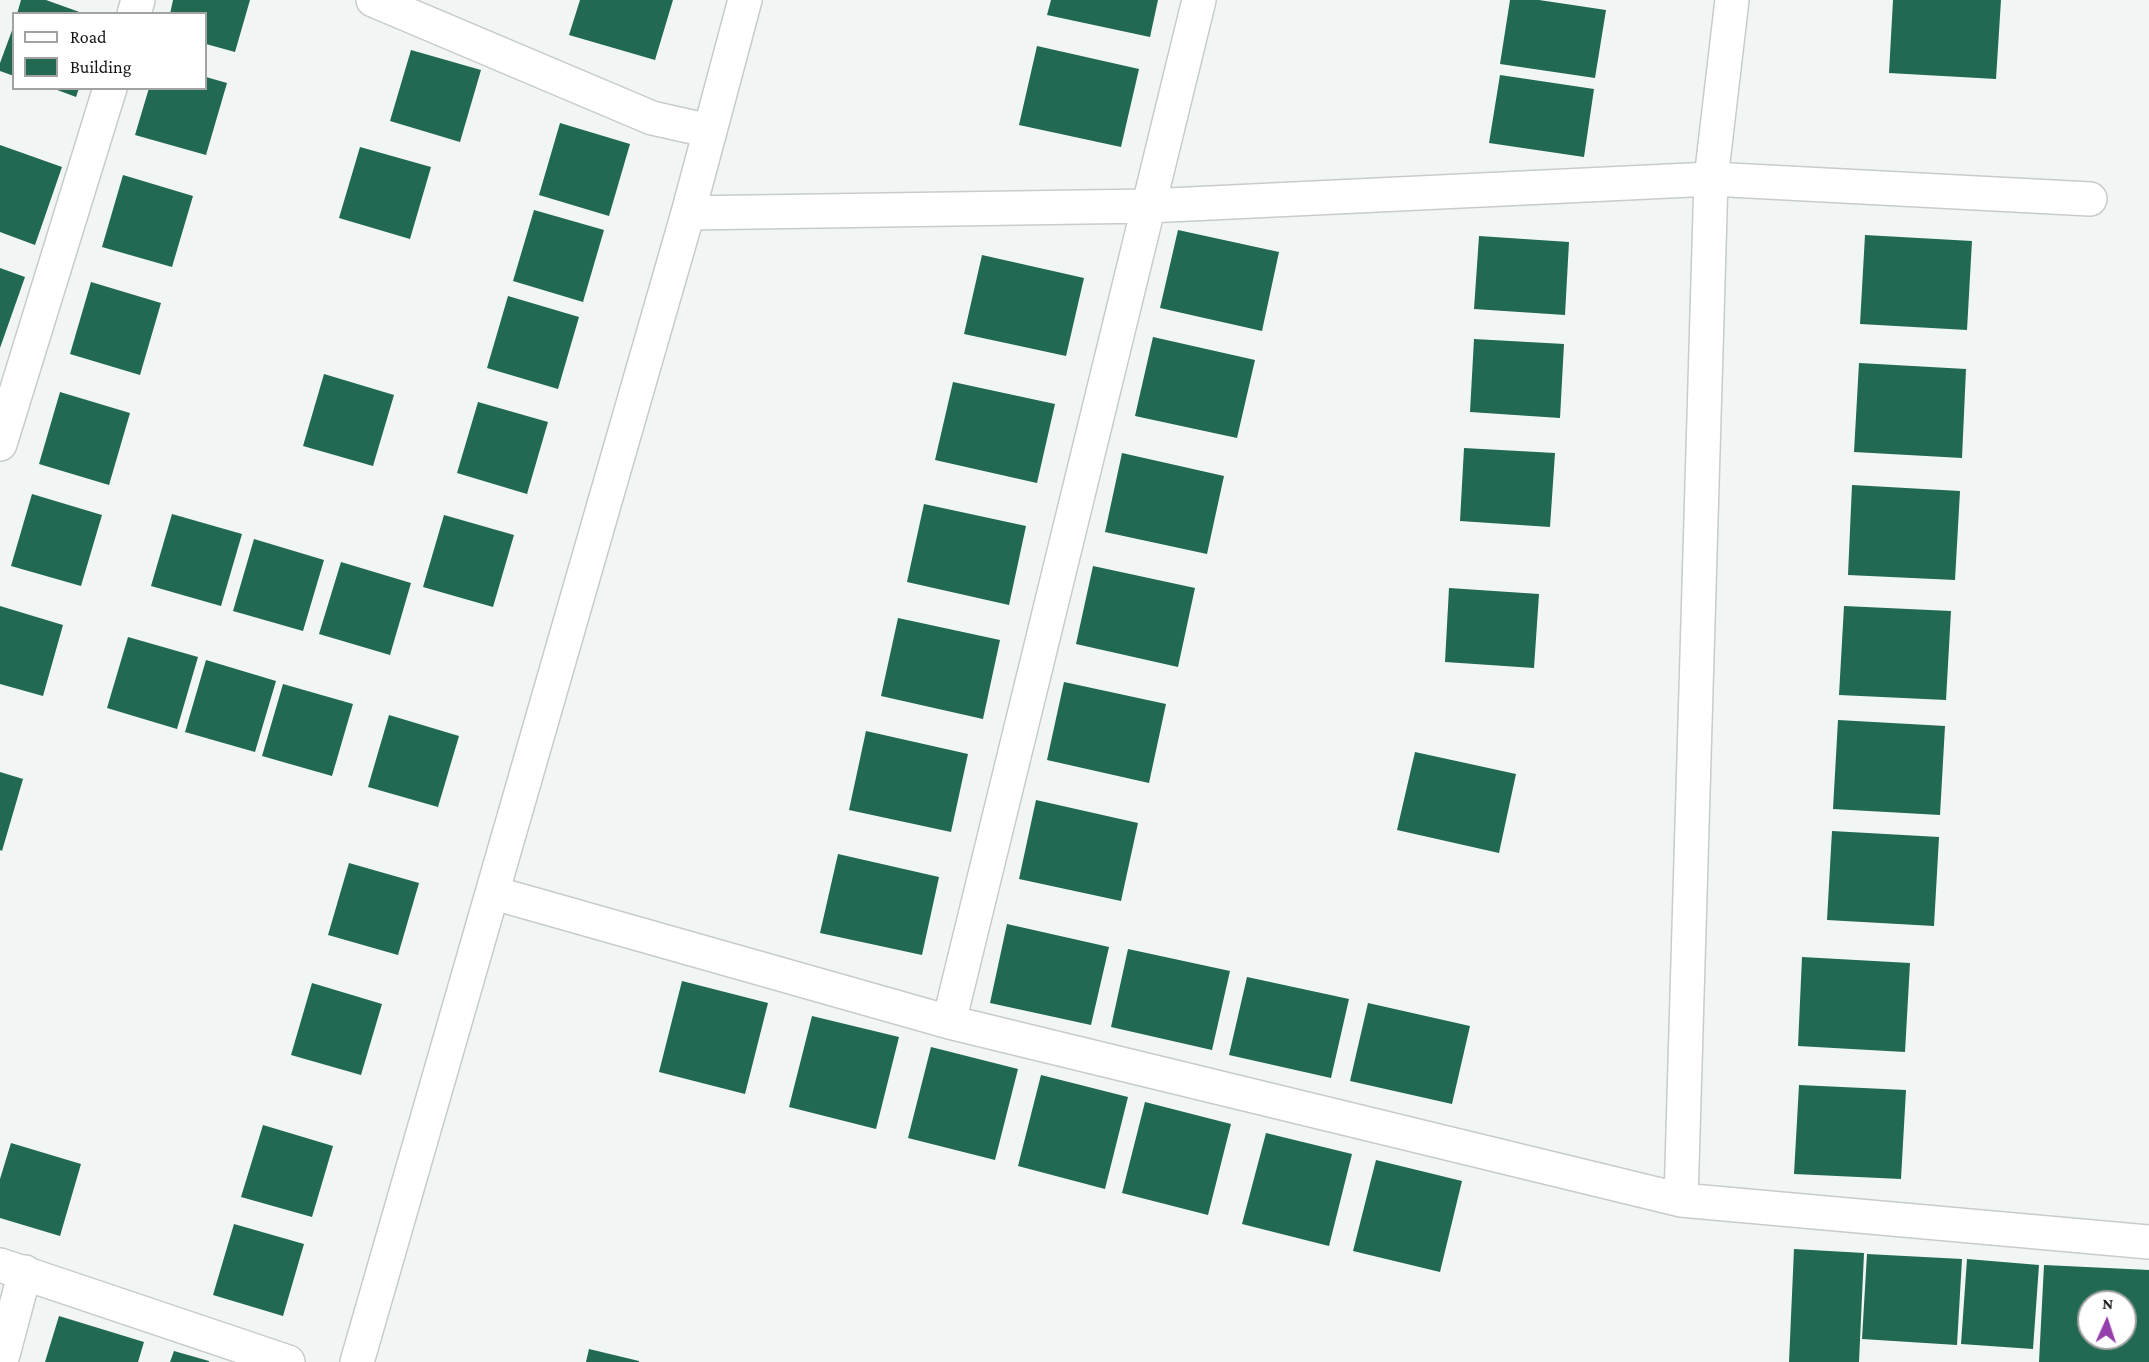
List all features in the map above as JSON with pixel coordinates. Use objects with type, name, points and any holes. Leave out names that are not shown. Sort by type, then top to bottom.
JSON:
[{"type":"street","points":[[373,0],[652,118],[710,131]]},
{"type":"street","points":[[357,1362],[494,893],[688,213],[745,0]]},
{"type":"street","points":[[949,1022],[1199,0]]},
{"type":"street","points":[[1681,1200],[1711,179],[1732,0]]},
{"type":"street","points":[[0,444],[109,90]]},
{"type":"street","points":[[688,213],[1148,206],[1711,179],[2090,199]]},
{"type":"street","points":[[494,893],[949,1022],[1681,1200],[2149,1242]]},
{"type":"street","points":[[1,1362],[13,1268],[288,1362]]},
{"type":"building","points":[[21,0],[46,0],[79,12],[18,12]]},
{"type":"building","points":[[173,0],[250,0],[235,52],[207,44],[207,12],[170,12]]},
{"type":"building","points":[[580,0],[673,0],[655,60],[569,35]]},
{"type":"building","points":[[1051,0],[1158,0],[1150,37],[1047,15]]},
{"type":"building","points":[[1510,0],[1539,0],[1606,10],[1595,78],[1500,64]]},
{"type":"building","points":[[1893,0],[2001,0],[1996,79],[1889,73]]},
{"type":"building","points":[[12,30],[12,75],[0,71],[0,63]]},
{"type":"building","points":[[1037,46],[1139,69],[1121,147],[1019,125]]},
{"type":"building","points":[[411,50],[481,70],[460,142],[390,121]]},
{"type":"building","points":[[1500,75],[1594,89],[1584,157],[1489,143]]},
{"type":"building","points":[[207,77],[227,83],[206,155],[135,135],[148,90],[207,90]]},
{"type":"building","points":[[57,90],[78,90],[76,97]]},
{"type":"building","points":[[560,123],[630,144],[609,216],[539,195]]},
{"type":"building","points":[[0,145],[62,167],[35,245],[0,232]]},
{"type":"building","points":[[360,147],[431,167],[410,239],[339,218]]},
{"type":"building","points":[[123,175],[193,196],[172,267],[102,247]]},
{"type":"building","points":[[534,210],[604,230],[583,302],[513,281]]},
{"type":"building","points":[[1178,230],[1279,252],[1262,331],[1160,308]]},
{"type":"building","points":[[1865,235],[1972,241],[1967,330],[1860,324]]},
{"type":"building","points":[[1479,236],[1569,242],[1565,315],[1474,309]]},
{"type":"building","points":[[982,255],[1084,278],[1066,356],[964,334]]},
{"type":"building","points":[[0,268],[25,277],[0,348]]},
{"type":"building","points":[[91,282],[161,303],[140,375],[70,354]]},
{"type":"building","points":[[508,296],[579,317],[558,389],[487,368]]},
{"type":"building","points":[[1153,337],[1255,360],[1237,438],[1135,416]]},
{"type":"building","points":[[1474,339],[1564,344],[1560,418],[1470,412]]},
{"type":"building","points":[[1859,363],[1966,369],[1962,458],[1854,452]]},
{"type":"building","points":[[324,374],[394,395],[373,466],[303,446]]},
{"type":"building","points":[[953,382],[1055,404],[1037,483],[935,460]]},
{"type":"building","points":[[60,392],[130,413],[109,485],[39,464]]},
{"type":"building","points":[[478,402],[548,422],[527,494],[457,473]]},
{"type":"building","points":[[1464,448],[1555,453],[1550,527],[1460,521]]},
{"type":"building","points":[[1122,453],[1224,476],[1207,554],[1105,532]]},
{"type":"building","points":[[1852,485],[1960,491],[1955,580],[1848,575]]},
{"type":"building","points":[[32,494],[102,515],[81,586],[11,566]]},
{"type":"building","points":[[924,504],[1026,526],[1009,605],[907,582]]},
{"type":"building","points":[[172,514],[242,534],[221,606],[151,586]]},
{"type":"building","points":[[444,515],[514,535],[493,607],[423,587]]},
{"type":"building","points":[[254,539],[324,560],[303,631],[233,611]]},
{"type":"building","points":[[341,562],[411,583],[390,655],[319,634]]},
{"type":"building","points":[[1093,566],[1195,588],[1178,667],[1076,644]]},
{"type":"building","points":[[1449,588],[1539,594],[1534,668],[1445,662]]},
{"type":"building","points":[[0,606],[63,625],[43,696],[0,684]]},
{"type":"building","points":[[1844,606],[1951,611],[1946,700],[1839,695]]},
{"type":"building","points":[[898,618],[1000,640],[983,719],[881,696]]},
{"type":"building","points":[[128,637],[198,657],[177,729],[107,708]]},
{"type":"building","points":[[206,660],[276,681],[255,752],[185,732]]},
{"type":"building","points":[[1064,682],[1166,704],[1149,783],[1047,760]]},
{"type":"building","points":[[283,684],[353,704],[332,776],[262,756]]},
{"type":"building","points":[[389,715],[459,736],[438,807],[368,787]]},
{"type":"building","points":[[1838,720],[1945,726],[1940,815],[1833,809]]},
{"type":"building","points":[[866,731],[968,754],[951,832],[849,810]]},
{"type":"building","points":[[1415,752],[1516,774],[1499,853],[1397,830]]},
{"type":"building","points":[[0,772],[23,779],[2,851],[0,850]]},
{"type":"building","points":[[1036,800],[1138,823],[1121,901],[1019,879]]},
{"type":"building","points":[[1832,831],[1939,837],[1934,926],[1827,920]]},
{"type":"building","points":[[838,854],[939,877],[922,955],[820,933]]},
{"type":"building","points":[[349,863],[419,883],[398,955],[328,935]]},
{"type":"building","points":[[1007,924],[1109,947],[1091,1025],[990,1003]]},
{"type":"building","points":[[1128,949],[1230,971],[1212,1050],[1111,1027]]},
{"type":"building","points":[[1802,957],[1910,963],[1905,1052],[1798,1046]]},
{"type":"building","points":[[1247,977],[1349,999],[1331,1078],[1229,1055]]},
{"type":"building","points":[[682,981],[768,1003],[745,1094],[659,1072]]},
{"type":"building","points":[[312,983],[382,1004],[361,1075],[291,1055]]},
{"type":"building","points":[[1368,1003],[1470,1026],[1452,1104],[1350,1081]]},
{"type":"building","points":[[812,1016],[899,1037],[876,1129],[789,1107]]},
{"type":"building","points":[[931,1047],[1018,1069],[995,1160],[908,1138]]},
{"type":"building","points":[[1041,1075],[1128,1097],[1105,1189],[1018,1166]]},
{"type":"building","points":[[1799,1085],[1906,1090],[1901,1179],[1794,1174]]},
{"type":"building","points":[[1145,1102],[1231,1124],[1208,1215],[1122,1193]]},
{"type":"building","points":[[263,1125],[333,1146],[312,1217],[241,1197]]},
{"type":"building","points":[[1266,1133],[1352,1154],[1329,1246],[1242,1224]]},
{"type":"building","points":[[11,1143],[81,1164],[60,1236],[0,1218],[0,1179]]},
{"type":"building","points":[[1376,1160],[1462,1181],[1440,1272],[1353,1251]]},
{"type":"building","points":[[234,1224],[304,1244],[283,1316],[213,1295]]},
{"type":"building","points":[[1794,1249],[1864,1253],[1859,1362],[1789,1362]]},
{"type":"building","points":[[1867,1254],[1962,1259],[1957,1345],[1862,1339]]},
{"type":"building","points":[[1967,1259],[2039,1265],[2033,1349],[1961,1344]]},
{"type":"building","points":[[2044,1265],[2149,1270],[2149,1362],[2039,1362]]},
{"type":"building","points":[[59,1316],[144,1342],[138,1362],[45,1362]]},
{"type":"building","points":[[589,1349],[639,1361],[639,1362],[586,1362]]},
{"type":"building","points":[[174,1351],[209,1361],[209,1362],[170,1362]]}]
